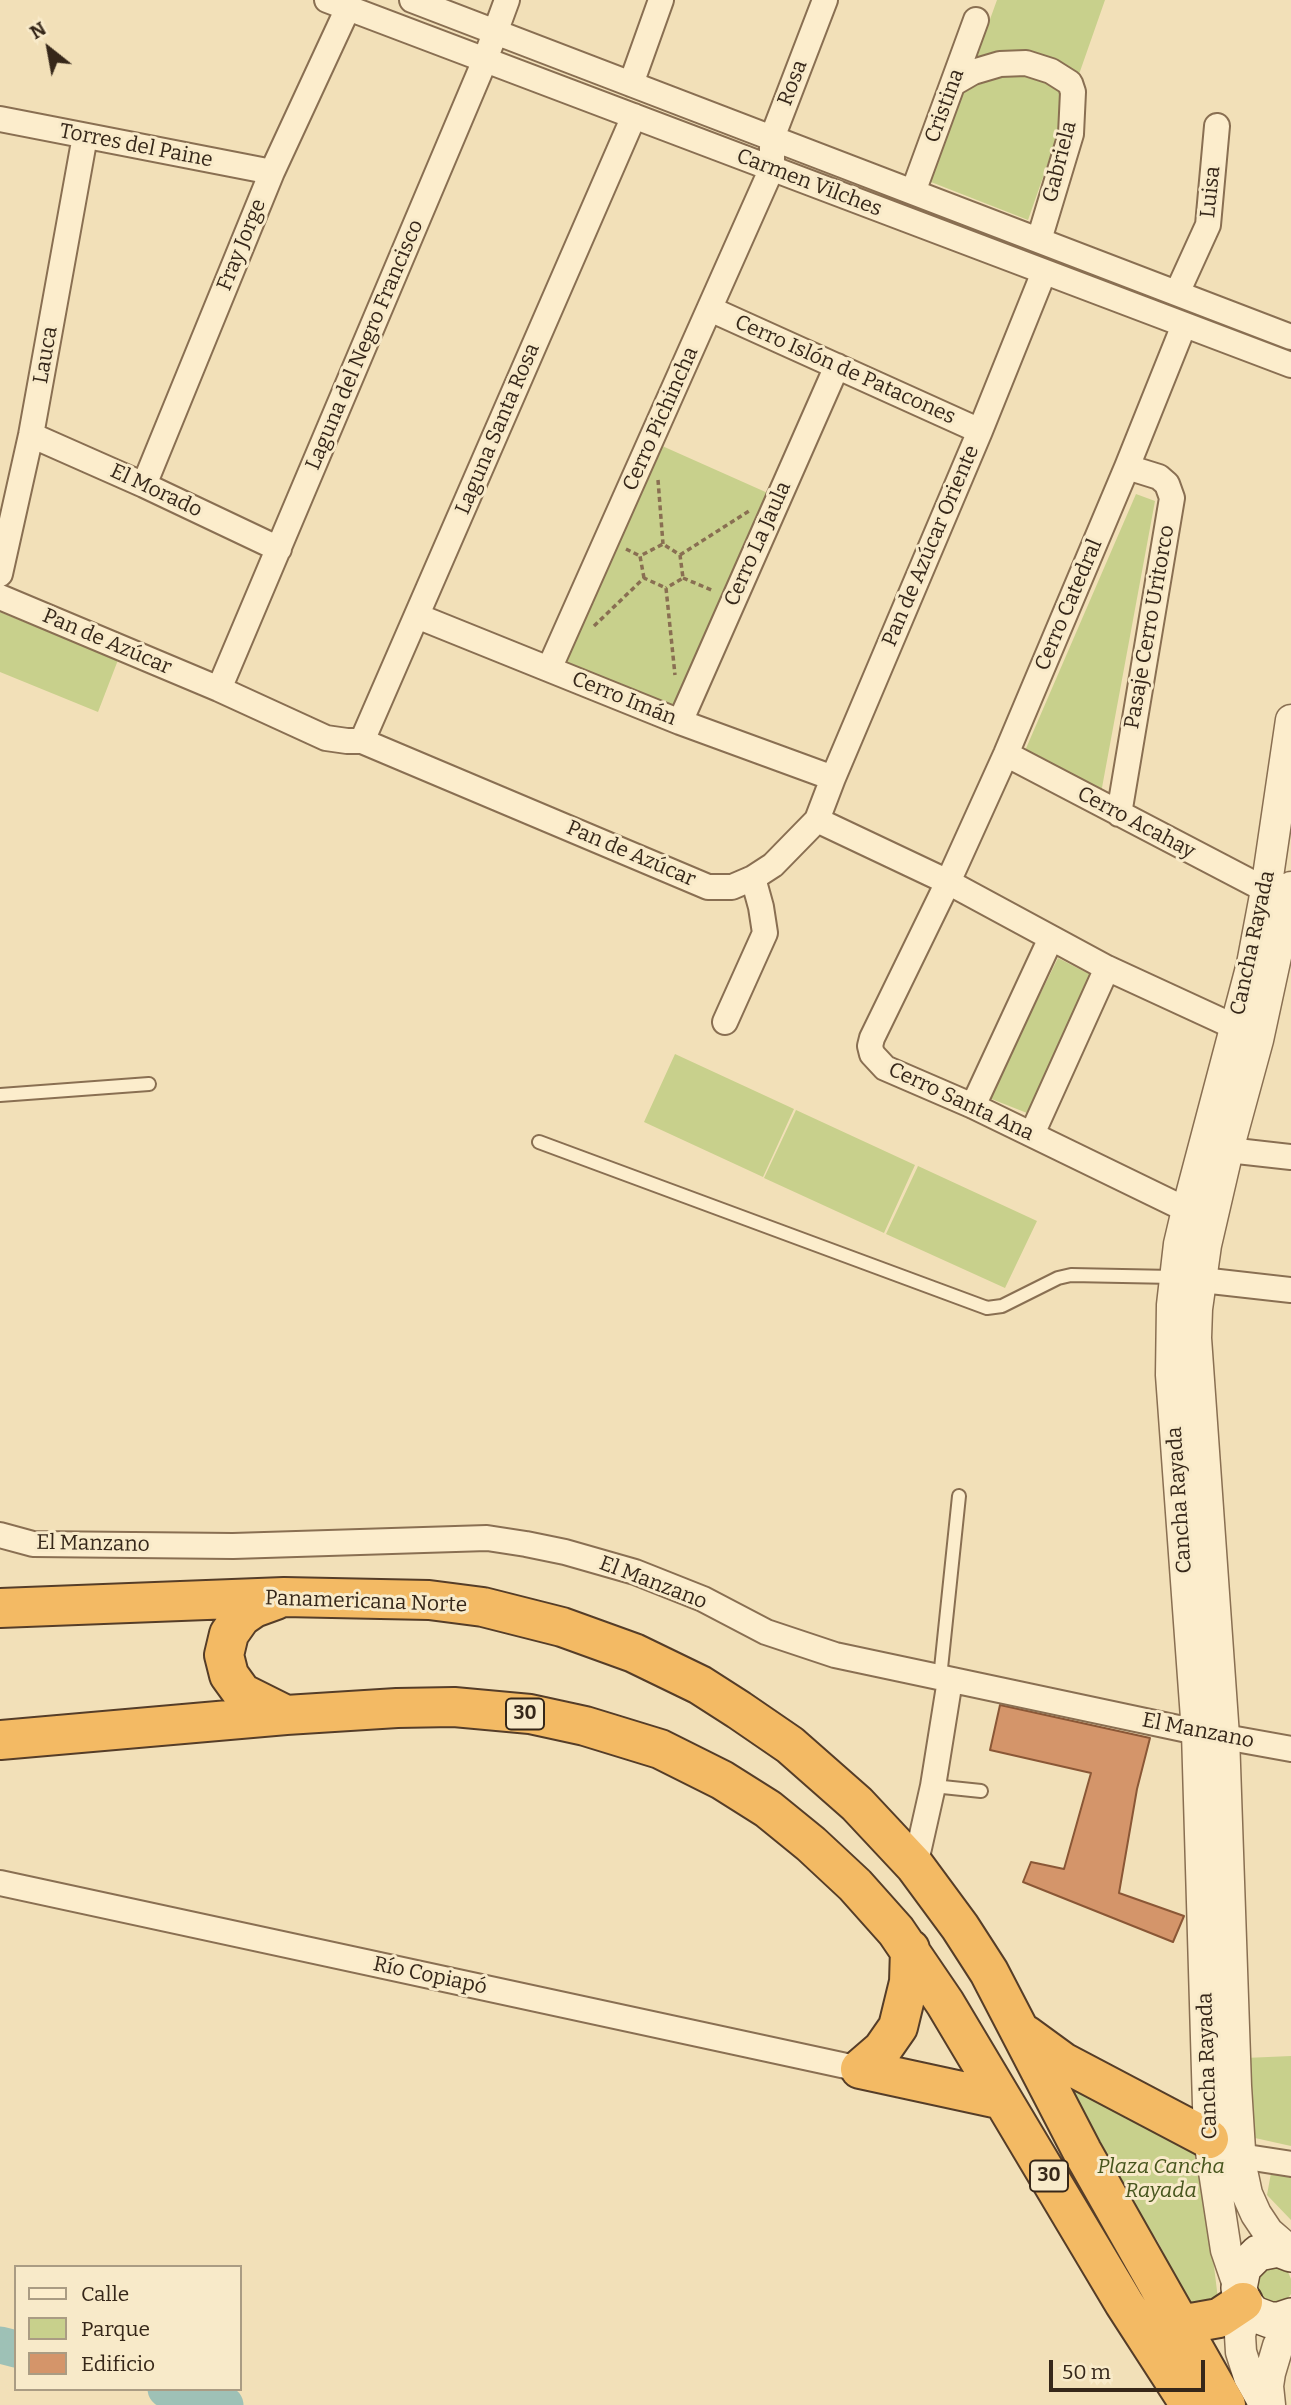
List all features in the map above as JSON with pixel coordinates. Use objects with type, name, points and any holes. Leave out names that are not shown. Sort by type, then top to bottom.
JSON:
[{"type":"highway","name":"Panamericana Norte","points":[[0,1608],[284,1597],[429,1600],[483,1607],[562,1627],[634,1653],[700,1685],[790,1745],[857,1804],[915,1866],[977,1951],[1021,2032]]},
{"type":"highway","points":[[284,1597],[254,1608],[241,1617],[229,1634],[224,1655],[229,1675],[242,1693],[286,1716]]},
{"type":"highway","name":"30","points":[[0,1740],[397,1708],[477,1709],[530,1714],[585,1726],[638,1741],[679,1757],[711,1774],[768,1809],[833,1864],[876,1908],[910,1949],[1124,2303],[1189,2405]]},
{"type":"highway","points":[[860,2069],[882,2050],[898,2026],[907,1998],[910,1949]]},
{"type":"highway","points":[[1021,2032],[1063,2062],[1225,2148]]},
{"type":"highway","name":"30","points":[[1021,2032],[1082,2151],[1226,2405]]},
{"type":"highway","points":[[860,2069],[1003,2100]]},
{"type":"highway","points":[[1124,2303],[1152,2320],[1180,2325],[1219,2318],[1243,2299]]},
{"type":"main road","points":[[1291,2253],[1278,2249],[1258,2253],[1243,2268],[1243,2299],[1254,2314],[1270,2320],[1291,2318]]},
{"type":"street","name":"Carmen Vilches","points":[[412,0],[1291,337]]},
{"type":"street","name":"Laguna del Negro Francisco","points":[[219,689],[485,60],[507,0]]},
{"type":"street","points":[[631,84],[661,0]]},
{"type":"street","name":"Rosa","points":[[772,169],[772,138],[825,0]]},
{"type":"street","name":"Carmen Vilches","points":[[337,4],[1291,366]]},
{"type":"street","name":"Fray Jorge","points":[[144,485],[272,172],[337,4]]},
{"type":"street","name":"Cristina","points":[[913,192],[976,20]]},
{"type":"street","name":"Gabriela","points":[[954,83],[974,72],[1000,64],[1026,64],[1051,71],[1070,83],[1073,92],[1071,134],[1039,240]]},
{"type":"street","name":"Laguna Santa Rosa","points":[[362,741],[634,116]]},
{"type":"street","name":"Torres del Paine","points":[[0,119],[272,172]]},
{"type":"street","name":"Luisa","points":[[1177,293],[1208,225],[1217,126]]},
{"type":"street","name":"Lauca","points":[[0,574],[32,435],[85,136]]},
{"type":"street","name":"Cerro Pichincha","points":[[549,669],[772,169]]},
{"type":"street","name":"Pan de Azúcar Oriente","points":[[817,820],[832,778],[980,431],[1044,272]]},
{"type":"street","name":"Cerro Islón de Patacones","points":[[710,309],[980,431]]},
{"type":"street","name":"Cerro Catedral","points":[[948,882],[1006,754],[1184,325]]},
{"type":"street","name":"Cerro La Jaula","points":[[680,722],[837,366]]},
{"type":"street","name":"El Morado","points":[[32,435],[279,549]]},
{"type":"street","name":"Pasaje Cerro Uritorco","points":[[1119,814],[1172,498],[1167,484],[1159,477],[1127,467]]},
{"type":"street","name":"Pan de Azúcar","points":[[0,597],[219,689],[326,738],[362,741],[708,887],[732,887],[773,866],[817,820]]},
{"type":"street","name":"Cerro Imán","points":[[417,616],[680,722],[832,778]]},
{"type":"street","name":"Cancha Rayada","points":[[1243,2299],[1226,2250],[1211,1734],[1171,1375],[1187,1278],[1228,1150],[1258,1041],[1284,893],[1291,720]]},
{"type":"street","name":"Cerro Acahay","points":[[1006,754],[1119,814],[1284,893]]},
{"type":"street","points":[[817,820],[948,882],[1107,968],[1234,1027]]},
{"type":"street","points":[[724,1022],[765,933],[753,878]]},
{"type":"street","name":"Cerro Santa Ana","points":[[948,882],[872,1038],[872,1054],[885,1068],[973,1106],[1187,1210]]},
{"type":"street","name":"Cancha Rayada","points":[[1187,1278],[1187,1210],[1252,964],[1284,893]]},
{"type":"street","points":[[973,1106],[1051,937]]},
{"type":"street","points":[[1031,1135],[1107,968]]},
{"type":"street","points":[[1228,1150],[1291,1157]]},
{"type":"street","points":[[1187,1278],[1291,1290]]},
{"type":"street","name":"El Manzano","points":[[0,1535],[33,1544],[233,1546],[487,1538],[526,1544],[601,1561],[635,1572],[800,1645],[835,1655],[1291,1749]]},
{"type":"street","points":[[915,1866],[933,1786],[945,1679]]},
{"type":"street","name":"Río Copiapó","points":[[0,1883],[860,2069]]},
{"type":"street","points":[[1225,2148],[1291,2164]]},
{"type":"street","name":"Cancha Rayada","points":[[1225,2148],[1256,2214],[1268,2232],[1291,2253]]},
{"type":"street","points":[[1243,2299],[1241,2353],[1249,2377],[1268,2405]]},
{"type":"street","points":[[1268,2405],[1268,2386],[1281,2370],[1278,2346],[1291,2318]]},
{"type":"lane","points":[[0,1095],[149,1084]]},
{"type":"lane","points":[[539,1142],[987,1308],[1002,1306],[1058,1278],[1071,1275],[1187,1278]]},
{"type":"lane","points":[[945,1679],[959,1496]]},
{"type":"lane","points":[[933,1786],[981,1791]]},
{"type":"path","points":[[655,432],[663,544]]},
{"type":"path","points":[[680,555],[782,489]]},
{"type":"path","points":[[663,544],[680,555],[683,578]]},
{"type":"path","points":[[644,578],[640,556],[663,544]]},
{"type":"path","points":[[644,578],[667,588]]},
{"type":"path","points":[[587,633],[644,578]]},
{"type":"path","points":[[683,578],[734,600]]},
{"type":"path","points":[[667,588],[683,578]]},
{"type":"path","points":[[667,588],[680,722]]},
{"type":"green space","points":[[997,0],[1105,0],[1028,220],[931,182]]},
{"type":"green space","points":[[660,445],[770,494],[675,710],[562,664]]},
{"type":"green space","points":[[1136,494],[1155,501],[1101,793],[1024,753]]},
{"type":"green space","points":[[0,612],[118,660],[98,712],[0,672]]},
{"type":"green space","points":[[1058,958],[1093,976],[1027,1113],[989,1098]]},
{"type":"green space","points":[[675,1054],[794,1109],[763,1177],[644,1122]]},
{"type":"green space","points":[[796,1110],[915,1165],[884,1233],[764,1178]]},
{"type":"green space","points":[[918,1166],[1037,1221],[1005,1288],[886,1234]]},
{"type":"green space","name":"Plaza Cancha Rayada","points":[[1291,2056],[1291,2146],[1246,2136],[1245,2058]]},
{"type":"green space","name":"Plaza Cancha Rayada","points":[[1055,2078],[1200,2152],[1218,2299],[1196,2317],[1157,2240],[1139,2217]]},
{"type":"green space","name":"Plaza Cancha Rayada","points":[[1271,2173],[1291,2177],[1291,2220],[1267,2195]]},
{"type":"green space","points":[[1267,2267],[1278,2267],[1288,2272],[1291,2294],[1285,2302],[1274,2305],[1256,2295],[1258,2274]]},
{"type":"building","points":[[1000,1705],[1150,1738],[1137,1789],[1119,1893],[1184,1916],[1173,1942],[1023,1882],[1031,1862],[1064,1869],[1091,1773],[990,1750]]},
{"type":"waterway","name":"Río Copiapó","points":[[0,2345],[14,2348]]},
{"type":"waterway","name":"Río Copiapó","points":[[173,2391],[225,2405]]}]
